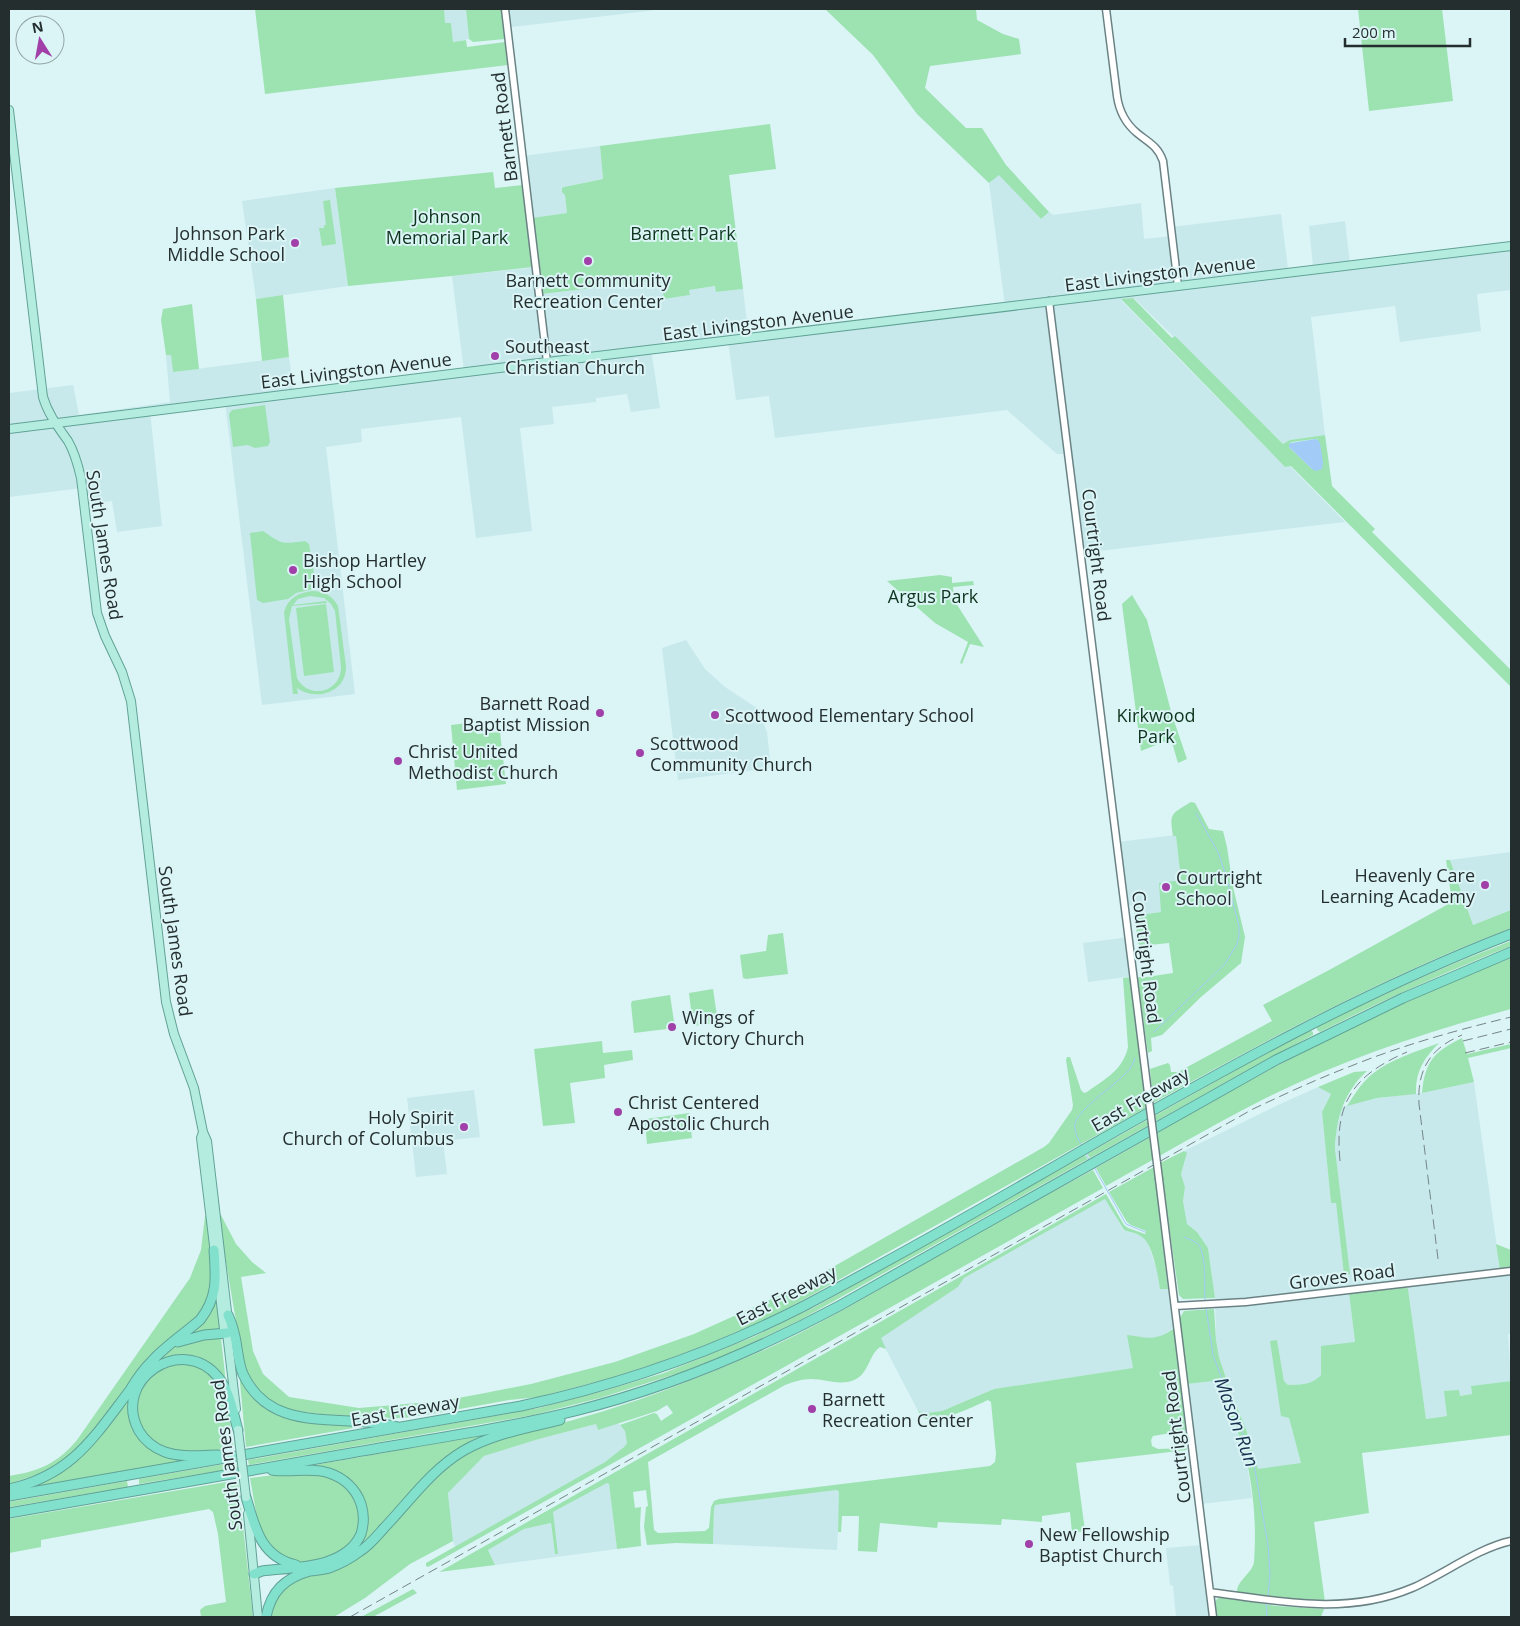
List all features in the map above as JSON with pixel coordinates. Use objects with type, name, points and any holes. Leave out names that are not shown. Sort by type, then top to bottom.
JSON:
[{"type":"highway","name":"East Freeway","points":[[9,1496],[521,1406],[641,1374],[699,1354],[798,1310],[1311,1023],[1431,967],[1511,934]]},
{"type":"highway","name":"East Freeway","points":[[9,1513],[514,1424],[575,1410],[676,1380],[783,1335],[859,1295],[1268,1064],[1335,1030],[1434,984],[1511,952]]},
{"type":"highway","points":[[9,1489],[31,1483],[50,1474],[74,1457],[94,1437],[150,1363],[200,1320],[211,1304],[215,1287],[214,1250]]},
{"type":"highway","points":[[228,1315],[234,1330],[242,1372],[250,1387],[267,1404],[289,1414],[326,1420],[382,1422],[401,1428]]},
{"type":"highway","points":[[173,1344],[204,1335],[227,1333]]},
{"type":"highway","points":[[230,1458],[217,1455],[174,1455],[155,1448],[142,1435],[135,1421],[133,1402],[136,1390],[148,1373],[161,1364],[178,1360],[198,1363],[210,1369],[222,1382],[238,1430]]},
{"type":"highway","points":[[254,1574],[263,1576],[311,1571],[335,1566],[361,1551],[434,1473],[462,1452],[479,1443],[508,1433],[567,1418],[575,1410]]},
{"type":"highway","points":[[254,1574],[262,1571],[329,1561],[344,1555],[356,1544],[362,1530],[364,1516],[360,1501],[352,1487],[342,1479],[331,1474],[310,1470],[277,1471],[259,1469]]},
{"type":"highway","points":[[246,1497],[257,1531],[269,1551],[280,1560],[301,1566]]},
{"type":"highway","points":[[265,1617],[276,1590],[290,1580],[311,1571]]},
{"type":"main road","name":"South James Road","points":[[9,110],[43,397],[48,413],[74,452],[80,470],[97,613],[107,642],[125,679],[130,701],[164,986],[174,1034],[194,1088],[203,1132],[207,1141],[230,1329],[227,1333]]},
{"type":"main road","name":"East Livingston Avenue","points":[[9,429],[1511,246]]},
{"type":"main road","name":"South James Road","points":[[203,1132],[201,1138],[224,1330],[227,1333],[258,1617]]},
{"type":"main road","name":"South James Road","points":[[254,1574],[258,1580],[265,1617]]},
{"type":"street","name":"Barnett Road","points":[[505,9],[547,362]]},
{"type":"street","points":[[1106,9],[1119,108],[1126,122],[1153,144],[1161,154],[1163,161],[1178,286]]},
{"type":"street","name":"Courtright Road","points":[[1049,301],[1213,1617]]},
{"type":"street","name":"Groves Road","points":[[1175,1306],[1246,1302],[1511,1271]]},
{"type":"street","points":[[1210,1592],[1328,1606],[1343,1605],[1398,1594],[1422,1584],[1490,1548],[1511,1541]]},
{"type":"shaded area","points":[[443,9],[466,9],[469,39],[453,42],[451,23],[445,23]]},
{"type":"shaded area","points":[[501,9],[664,9],[504,28]]},
{"type":"shaded area","points":[[600,146],[603,179],[564,187],[567,213],[527,219],[522,156]]},
{"type":"shaded area","points":[[999,174],[1041,219],[1049,212],[1053,215],[1141,203],[1144,239],[1172,236],[1171,227],[1281,214],[1288,269],[1313,267],[1309,226],[1345,221],[1350,264],[1511,245],[1511,290],[1477,294],[1481,331],[1400,342],[1395,306],[1311,317],[1325,435],[1290,440],[1284,445],[1134,298],[1121,300],[1285,467],[1290,466],[1345,522],[1082,553],[1069,454],[1057,454],[1007,410],[775,438],[769,396],[736,400],[728,341],[651,349],[660,408],[631,412],[627,394],[596,398],[596,402],[552,407],[554,424],[520,428],[532,531],[476,538],[461,417],[361,429],[362,442],[326,447],[355,694],[262,705],[225,402],[150,411],[162,526],[117,532],[112,501],[84,505],[82,488],[9,497],[9,393],[73,385],[79,415],[170,402],[166,355],[171,354],[173,372],[289,357],[295,398],[319,395],[319,390],[464,371],[452,276],[538,267],[543,294],[661,280],[664,299],[690,295],[689,290],[716,286],[717,292],[743,289],[749,338],[1005,306],[989,183]]},
{"type":"shaded area","name":"Johnson Park Middle School","points":[[335,188],[348,286],[256,299],[242,201]]},
{"type":"shaded area","name":"Scottwood Elementary School","points":[[686,640],[705,669],[725,687],[757,708],[767,732],[771,768],[678,780],[662,648]]},
{"type":"shaded area","points":[[1176,835],[1181,880],[1161,912],[1139,915],[1137,905],[1126,906],[1118,842]]},
{"type":"shaded area","name":"Heavenly Care Learning Academy","points":[[1511,852],[1511,910],[1473,925],[1450,860]]},
{"type":"shaded area","points":[[1129,937],[1134,976],[1088,982],[1083,943]]},
{"type":"shaded area","points":[[1474,1082],[1500,1269],[1511,1268],[1511,1334],[1508,1334],[1511,1381],[1471,1386],[1472,1394],[1460,1396],[1447,1416],[1426,1419],[1408,1289],[1349,1293],[1355,1342],[1314,1382],[1288,1385],[1284,1381],[1277,1341],[1289,1418],[1301,1463],[1258,1470],[1246,1429],[1219,1357],[1216,1340],[1215,1298],[1208,1248],[1197,1232],[1187,1224],[1183,1201],[1185,1187],[1181,1174],[1187,1154],[1184,1151],[1318,1087],[1331,1094],[1322,1112],[1331,1203],[1336,1202],[1344,1274],[1349,1274],[1335,1149],[1336,1131],[1342,1107],[1377,1098],[1422,1093]]},
{"type":"shaded area","points":[[474,1090],[480,1137],[443,1141],[447,1174],[416,1177],[407,1098]]},
{"type":"shaded area","points":[[1106,1198],[1123,1230],[1142,1236],[1147,1241],[1157,1270],[1160,1288],[1168,1289],[1174,1329],[1163,1336],[1146,1339],[1135,1336],[1134,1368],[994,1389],[942,1411],[927,1413],[918,1411],[880,1338],[958,1287],[964,1278]]},
{"type":"shaded area","points":[[1213,1381],[1240,1438],[1246,1456],[1252,1498],[1201,1504],[1187,1384]]},
{"type":"shaded area","points":[[618,1423],[625,1431],[627,1443],[605,1462],[455,1547],[448,1493],[484,1456],[596,1424],[598,1430]]},
{"type":"shaded area","points":[[607,1483],[609,1484],[617,1549],[495,1565],[488,1550],[524,1529],[551,1523],[555,1554],[553,1512]]},
{"type":"shaded area","points":[[837,1490],[840,1492],[837,1550],[713,1544],[715,1505]]},
{"type":"shaded area","points":[[1202,1545],[1210,1617],[1176,1617],[1166,1548]]},
{"type":"green space","points":[[255,9],[444,9],[445,23],[451,23],[453,42],[466,40],[467,47],[505,42],[508,65],[265,94]]},
{"type":"green space","points":[[466,9],[501,9],[505,39],[473,42],[469,39]]},
{"type":"green space","points":[[825,9],[976,9],[977,20],[1003,34],[1019,39],[1021,54],[930,66],[925,88],[966,128],[982,128],[1006,165],[1049,212],[1041,219],[999,175],[989,183],[917,114],[873,55]]},
{"type":"green space","points":[[1358,9],[1442,9],[1453,101],[1369,111]]},
{"type":"green space","name":"Barnett Park","points":[[770,124],[776,169],[729,175],[743,289],[716,292],[715,286],[689,290],[690,295],[664,299],[661,280],[542,294],[532,218],[567,213],[565,195],[562,192],[562,188],[603,179],[600,146]]},
{"type":"green space","name":"Johnson Memorial Park","points":[[493,172],[495,188],[523,185],[533,267],[348,286],[335,188]]},
{"type":"green space","points":[[330,200],[336,244],[322,246],[319,228],[324,228],[324,225],[326,225],[323,201]]},
{"type":"green space","points":[[283,295],[289,357],[262,361],[256,299]]},
{"type":"green space","points":[[1133,298],[1172,338],[1175,336],[1283,444],[1290,440],[1325,435],[1332,486],[1375,529],[1372,532],[1511,670],[1511,687],[1291,466],[1285,467],[1121,299]],"holes":[[[1318,440],[1312,469],[1289,447],[1289,444],[1292,442]]]},
{"type":"green space","points":[[192,304],[199,369],[173,372],[171,355],[166,355],[161,320],[163,309]]},
{"type":"green space","points":[[265,405],[270,442],[268,446],[255,448],[248,445],[233,447],[229,414],[232,410]]},
{"type":"green space","points":[[263,531],[283,542],[305,541],[309,544],[316,585],[313,589],[296,593],[288,599],[263,603],[257,600],[250,533]]},
{"type":"green space","name":"Argus Park","points":[[940,575],[952,577],[952,583],[973,581],[974,585],[953,587],[954,600],[984,647],[970,644],[962,664],[960,663],[968,642],[935,623],[887,581]]},
{"type":"green space","points":[[316,591],[324,593],[330,596],[338,606],[346,666],[345,675],[336,688],[329,692],[313,694],[297,688],[298,694],[293,694],[284,612],[291,600],[307,592]],"holes":[[[310,596],[324,598],[335,611],[341,667],[340,676],[336,683],[330,688],[316,691],[302,685],[297,678],[289,619],[292,606],[327,603],[326,601],[293,605],[298,599]]]},
{"type":"green space","name":"Kirkwood Park","points":[[1132,595],[1147,620],[1172,715],[1187,759],[1178,763],[1171,739],[1141,751],[1122,604]]},
{"type":"green space","points":[[326,604],[334,672],[304,676],[296,608]]},
{"type":"green space","points":[[468,723],[477,734],[500,732],[506,784],[457,790],[451,725]]},
{"type":"green space","points":[[1191,802],[1195,803],[1209,829],[1223,831],[1233,887],[1245,937],[1241,963],[1201,997],[1162,1035],[1151,1038],[1152,1051],[1148,1053],[1137,977],[1173,973],[1169,943],[1140,946],[1138,943],[1133,904],[1137,905],[1139,915],[1161,912],[1159,883],[1181,880],[1176,836],[1173,836],[1171,822],[1176,812]]},
{"type":"green space","points":[[1446,860],[1450,860],[1473,925],[1511,910],[1511,928],[1465,946],[1374,987],[1285,1031],[1153,1103],[1150,1069],[1168,1063],[1171,1072],[1178,1072],[1272,1021],[1263,1005],[1452,902]]},
{"type":"green space","points":[[783,933],[788,974],[743,978],[740,955],[766,951],[768,935]]},
{"type":"green space","points":[[1511,941],[1511,946],[1415,987],[1320,1032],[1317,1030],[1317,1027],[1389,992]]},
{"type":"green space","points":[[1511,958],[1511,1009],[1416,1037],[1322,1072],[1242,1110],[1106,1186],[1096,1168],[1287,1060],[1363,1022]]},
{"type":"green space","points":[[1131,977],[1147,1107],[764,1320],[708,1344],[607,1379],[539,1397],[509,1400],[404,1418],[363,1419],[287,1410],[263,1397],[247,1375],[242,1357],[218,1215],[221,1215],[236,1244],[252,1262],[266,1273],[241,1277],[253,1351],[263,1374],[289,1397],[359,1408],[441,1401],[531,1384],[615,1362],[694,1334],[796,1288],[1044,1147],[1049,1143],[1072,1110],[1067,1057],[1070,1057],[1081,1090],[1084,1093],[1107,1078],[1118,1068],[1126,1055],[1128,1047],[1123,978]]},
{"type":"green space","points":[[713,989],[718,1023],[693,1026],[689,993]]},
{"type":"green space","points":[[670,995],[675,1028],[634,1033],[632,1001]]},
{"type":"green space","points":[[1310,1030],[1313,1032],[1313,1035],[1090,1158],[1087,1154],[1243,1066]]},
{"type":"green space","points":[[1462,1038],[1467,1054],[1511,1044],[1511,1048],[1468,1058],[1474,1082],[1422,1093],[1423,1082],[1433,1059],[1444,1048]]},
{"type":"green space","points":[[602,1041],[603,1053],[632,1050],[633,1060],[604,1065],[605,1078],[570,1083],[575,1123],[543,1126],[534,1049]]},
{"type":"green space","points":[[1439,1043],[1429,1054],[1419,1072],[1416,1094],[1377,1098],[1347,1106],[1364,1082],[1378,1069],[1404,1056]]},
{"type":"green space","points":[[1367,1071],[1352,1088],[1347,1097],[1337,1127],[1335,1149],[1350,1274],[1344,1275],[1336,1203],[1331,1203],[1322,1112],[1331,1094],[1318,1087],[1354,1072]]},
{"type":"green space","points":[[689,1113],[692,1138],[647,1144],[646,1119]]},
{"type":"green space","points":[[1184,1151],[1187,1153],[1181,1174],[1185,1187],[1183,1201],[1187,1224],[1197,1232],[1208,1248],[1215,1298],[1183,1299],[1179,1295],[1160,1163]]},
{"type":"green space","points":[[1085,1155],[1088,1159],[800,1320],[735,1351],[682,1372],[600,1398],[533,1415],[249,1465],[248,1460],[539,1408],[664,1373],[753,1337],[815,1307]]},
{"type":"green space","points":[[1154,1167],[1168,1289],[1160,1289],[1154,1261],[1146,1241],[1138,1234],[1124,1230],[1105,1199],[964,1278],[958,1287],[881,1338],[886,1349],[880,1347],[873,1355],[863,1374],[854,1380],[849,1382],[832,1382],[808,1379],[785,1385],[648,1462],[654,1530],[658,1533],[705,1531],[709,1528],[711,1507],[714,1501],[719,1499],[990,1466],[995,1462],[996,1454],[991,1402],[988,1400],[958,1413],[933,1420],[924,1418],[918,1411],[927,1413],[942,1411],[994,1389],[1133,1368],[1127,1335],[1147,1338],[1156,1337],[1174,1329],[1188,1430],[1153,1436],[1151,1440],[1152,1446],[1158,1449],[1186,1448],[1187,1450],[1076,1463],[1085,1531],[1072,1533],[1070,1512],[1042,1516],[1042,1522],[1002,1519],[1001,1525],[938,1522],[937,1528],[880,1523],[877,1552],[858,1551],[859,1516],[842,1516],[841,1532],[838,1532],[839,1492],[837,1490],[715,1505],[713,1544],[676,1543],[647,1545],[644,1527],[646,1507],[648,1506],[646,1490],[633,1492],[635,1508],[641,1507],[641,1546],[617,1549],[609,1484],[607,1483],[553,1512],[558,1554],[555,1554],[551,1523],[524,1529],[488,1550],[495,1565],[439,1572],[1106,1194],[1124,1225],[1145,1234],[1146,1231],[1127,1222],[1109,1192]]},
{"type":"green space","points":[[1093,1170],[1103,1188],[428,1567],[426,1566],[426,1563],[605,1462],[627,1443],[625,1431],[620,1425],[654,1413],[657,1414],[661,1421],[673,1413],[667,1405],[657,1411],[598,1430],[596,1424],[484,1456],[448,1493],[453,1541],[410,1564],[365,1598],[334,1617],[270,1617],[274,1601],[282,1590],[304,1578],[330,1571],[355,1560],[370,1547],[432,1481],[454,1462],[478,1447],[502,1438],[568,1422],[640,1399],[699,1377],[784,1341],[829,1318]]},
{"type":"green space","points":[[205,1216],[207,1216],[212,1282],[205,1311],[137,1372],[99,1425],[76,1452],[42,1473],[9,1484],[9,1476],[29,1472],[55,1461],[77,1440],[190,1278],[201,1250]]},
{"type":"green space","points":[[1496,1244],[1511,1250],[1511,1268],[1500,1270]]},
{"type":"green space","points":[[1405,1286],[1408,1289],[1426,1419],[1447,1416],[1444,1391],[1459,1390],[1460,1396],[1472,1394],[1471,1386],[1511,1381],[1511,1435],[1362,1453],[1369,1513],[1314,1522],[1325,1602],[1300,1601],[1237,1592],[1239,1584],[1254,1562],[1255,1532],[1249,1470],[1238,1433],[1213,1381],[1187,1384],[1180,1318],[1184,1311],[1214,1309],[1219,1357],[1246,1429],[1258,1469],[1301,1463],[1289,1418],[1281,1416],[1270,1341],[1277,1340],[1284,1381],[1288,1385],[1309,1383],[1321,1375],[1321,1346],[1355,1342],[1349,1293]]},
{"type":"green space","points":[[216,1300],[220,1330],[189,1335],[209,1313]]},
{"type":"green space","points":[[218,1336],[221,1338],[226,1383],[203,1362],[156,1364],[157,1358],[179,1343]]},
{"type":"green space","points":[[177,1363],[197,1365],[218,1381],[227,1403],[234,1449],[189,1452],[164,1449],[145,1435],[136,1415],[138,1395],[151,1374]]},
{"type":"green space","points":[[239,1372],[272,1409],[365,1426],[246,1447]]},
{"type":"green space","points":[[134,1386],[138,1433],[186,1460],[26,1488],[60,1470]]},
{"type":"green space","points":[[491,1434],[466,1446],[368,1541],[352,1554],[362,1535],[358,1491],[309,1468],[309,1466]]},
{"type":"green space","points":[[236,1462],[237,1468],[139,1484],[139,1479]]},
{"type":"green space","points":[[311,1473],[331,1477],[346,1486],[359,1506],[359,1528],[349,1545],[339,1554],[317,1561],[302,1562],[287,1559],[273,1550],[262,1534],[257,1518],[250,1478]]},
{"type":"green space","points":[[238,1480],[253,1617],[201,1617],[200,1610],[205,1606],[226,1602],[218,1534],[213,1512],[209,1509],[41,1540],[41,1547],[9,1553],[9,1519]]},
{"type":"green space","points":[[127,1481],[128,1487],[9,1507],[9,1502]]},
{"type":"green space","points":[[413,1589],[417,1593],[373,1617],[361,1617]]},
{"type":"green space","points":[[1220,1597],[1277,1606],[1324,1609],[1321,1617],[1215,1617],[1215,1603]]},
{"type":"water","points":[[1315,439],[1320,443],[1323,463],[1322,469],[1316,471],[1289,447],[1291,443]]},
{"type":"waterway","name":"Mason Run","points":[[1154,1032],[1225,964],[1237,944],[1239,936],[1239,926],[1218,852],[1196,813]]},
{"type":"waterway","name":"Mason Run","points":[[1082,1146],[1075,1130],[1078,1118],[1089,1105],[1127,1072],[1135,1058]]},
{"type":"waterway","name":"Mason Run","points":[[1086,1154],[1090,1161]]},
{"type":"waterway","name":"Mason Run","points":[[1094,1167],[1126,1224],[1145,1232]]},
{"type":"waterway","name":"Mason Run","points":[[1184,1237],[1197,1243],[1201,1249],[1204,1263],[1205,1301]]},
{"type":"waterway","name":"Mason Run","points":[[1206,1308],[1213,1355],[1254,1464],[1268,1545],[1270,1574],[1268,1597]]},
{"type":"waterway","name":"Mason Run","points":[[1266,1603],[1267,1617]]},
{"type":"railway","points":[[350,1617],[1253,1109],[1326,1076],[1390,1051],[1511,1017]]},
{"type":"railway","points":[[1463,1041],[1511,1029]]},
{"type":"railway","points":[[1438,1259],[1419,1104],[1420,1081],[1428,1062],[1441,1046],[1462,1035]]},
{"type":"railway","points":[[1465,1053],[1511,1042]]},
{"type":"railway","points":[[1340,1161],[1340,1122],[1351,1093],[1373,1070],[1407,1052]]},
{"type":"place","name":"Johnson Park Middle School","points":[[295,243]]},
{"type":"place","name":"Barnett Community Recreation Center","points":[[588,261]]},
{"type":"place","name":"Southeast Christian Church","points":[[495,356]]},
{"type":"place","name":"Bishop Hartley High School","points":[[293,570]]},
{"type":"place","name":"Barnett Road Baptist Mission","points":[[600,713]]},
{"type":"place","name":"Scottwood Elementary School","points":[[715,715]]},
{"type":"place","name":"Scottwood Community Church","points":[[640,753]]},
{"type":"place","name":"Christ United Methodist Church","points":[[398,761]]},
{"type":"place","name":"Heavenly Care Learning Academy","points":[[1485,885]]},
{"type":"place","name":"Courtright School","points":[[1166,887]]},
{"type":"place","name":"Wings of Victory Church","points":[[672,1027]]},
{"type":"place","name":"Christ Centered Apostolic Church","points":[[618,1112]]},
{"type":"place","name":"Holy Spirit Church of Columbus","points":[[464,1127]]},
{"type":"place","name":"Barnett Recreation Center","points":[[812,1409]]},
{"type":"place","name":"New Fellowship Baptist Church","points":[[1029,1544]]}]
